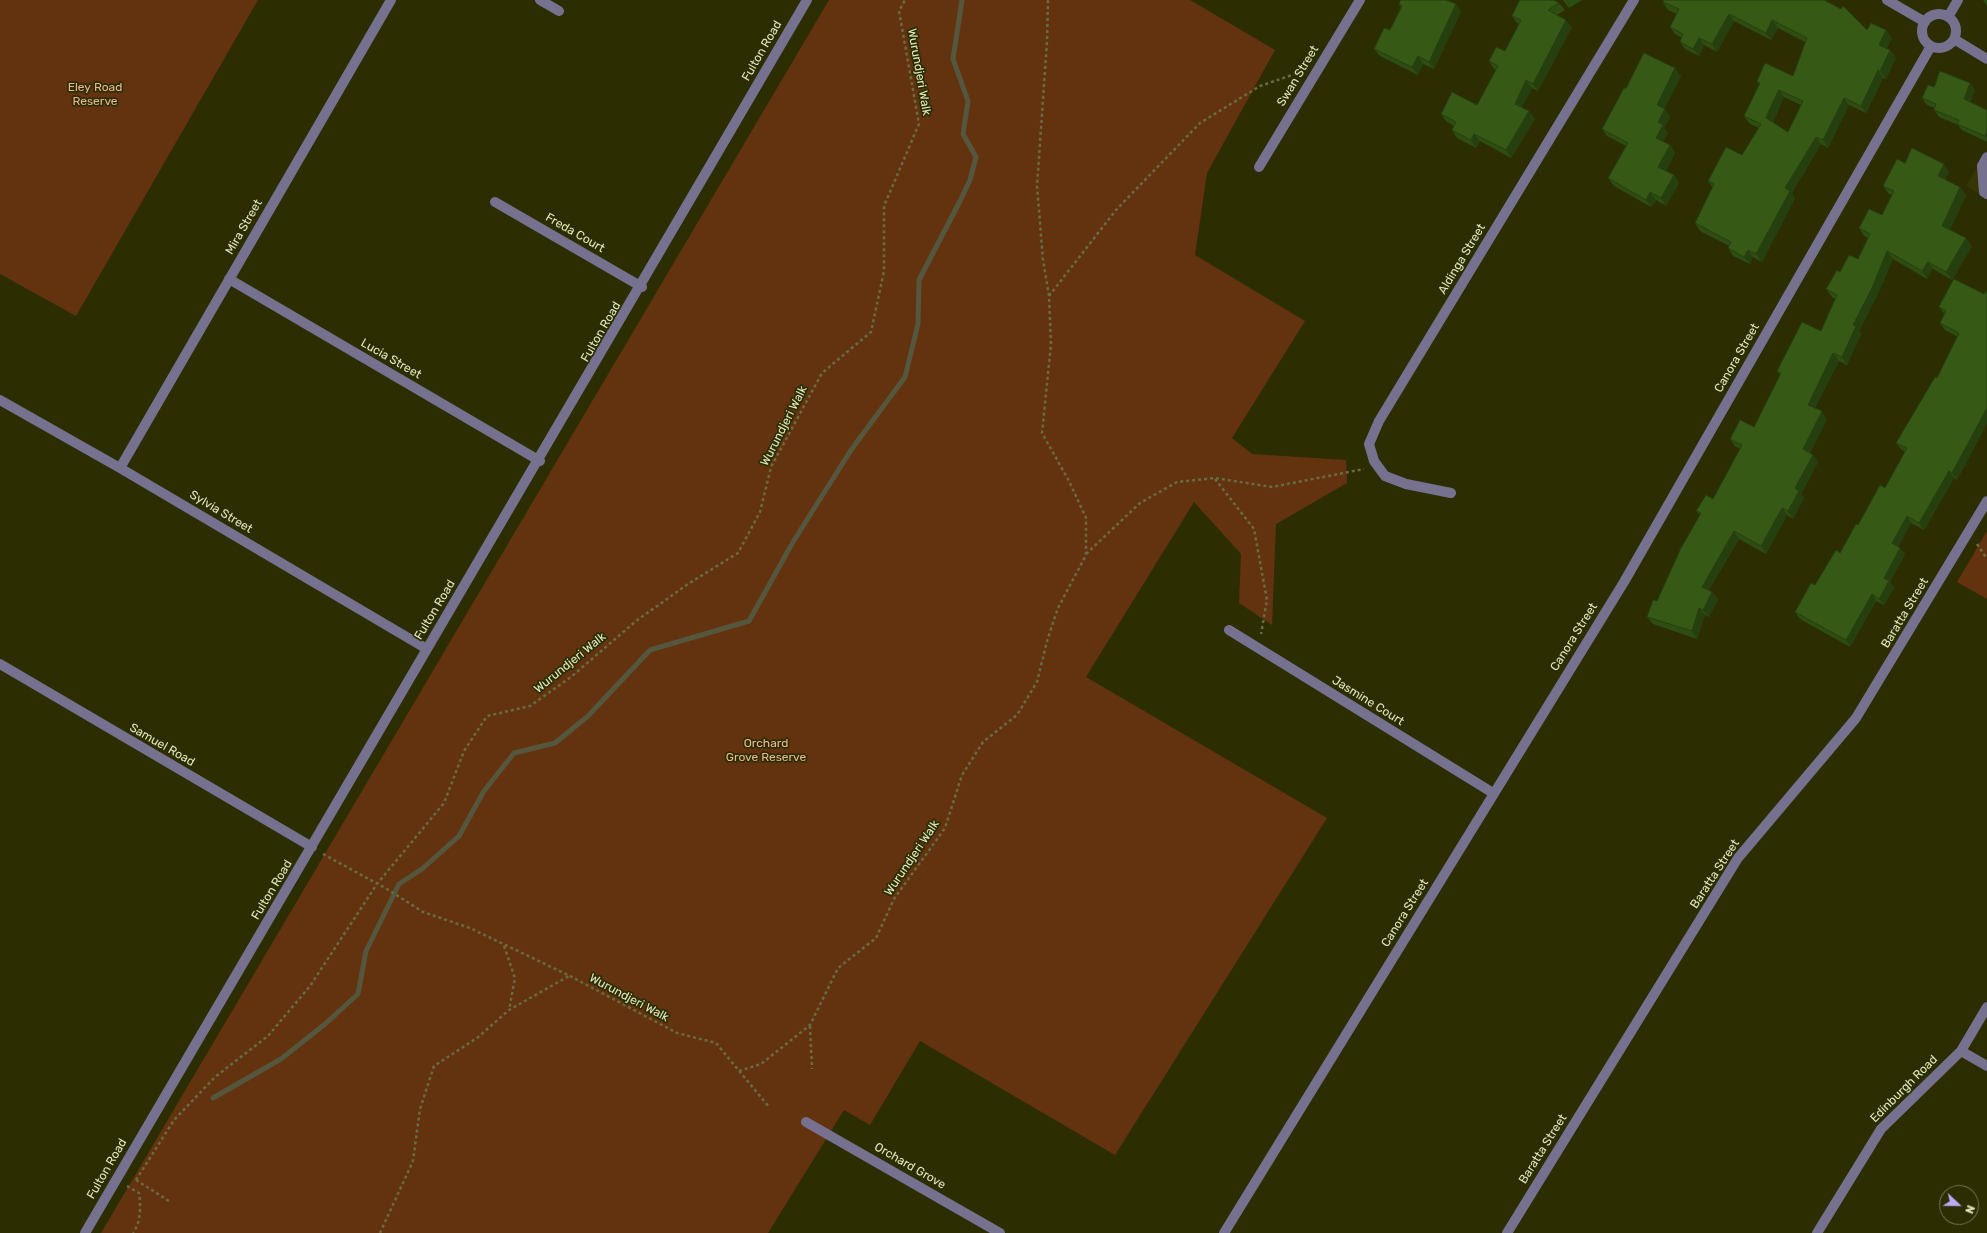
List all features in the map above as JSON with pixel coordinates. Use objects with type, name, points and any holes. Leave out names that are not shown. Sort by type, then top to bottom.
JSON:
[{"type":"street","name":"Mira Street","points":[[120,468],[391,0]]},
{"type":"street","points":[[540,0],[559,11]]},
{"type":"street","name":"Fulton Road","points":[[85,1233],[427,649],[642,287],[807,0]]},
{"type":"street","name":"Swan Street","points":[[1259,167],[1360,0]]},
{"type":"street","name":"Aldinga Street","points":[[1451,493],[1406,484],[1385,476],[1374,462],[1369,444],[1379,421],[1634,0]]},
{"type":"street","points":[[1887,0],[1925,22]]},
{"type":"street","points":[[1948,17],[1958,0]]},
{"type":"street","points":[[1938,14],[1948,17],[1956,30],[1954,39],[1951,43],[1941,48],[1931,46],[1924,38],[1923,27],[1925,22],[1928,18],[1938,14]]},
{"type":"street","points":[[1954,39],[1987,59]]},
{"type":"street","name":"Canora Street","points":[[1224,1233],[1624,582],[1931,46]]},
{"type":"street","points":[[1987,157],[1982,166],[1984,192],[1987,194]]},
{"type":"street","name":"Freda Court","points":[[495,202],[642,287]]},
{"type":"street","name":"Lucia Street","points":[[229,279],[540,461]]},
{"type":"street","name":"Sylvia Street","points":[[0,400],[120,468],[427,649]]},
{"type":"street","name":"Baratta Street","points":[[1507,1233],[1738,858],[1856,718],[1987,501]]},
{"type":"street","name":"Jasmine Court","points":[[1229,630],[1493,793]]},
{"type":"street","name":"Samuel Road","points":[[0,664],[312,847]]},
{"type":"street","name":"Edinburgh Road","points":[[1817,1233],[1881,1129],[1961,1052],[1987,1007]]},
{"type":"street","points":[[1961,1052],[1987,1066]]},
{"type":"street","name":"Orchard Grove","points":[[806,1122],[1000,1233]]},
{"type":"path","name":"Wurundjeri Walk","points":[[136,1180],[174,1120],[215,1078],[268,1036],[310,986],[377,884],[444,803],[464,751],[487,716],[530,706],[571,677],[636,621],[688,584],[738,553],[760,512],[771,466],[822,373],[871,332],[884,271],[884,206],[919,124],[899,11],[905,0]]},
{"type":"path","name":"Wurundjeri Walk","points":[[312,847],[387,889],[423,912],[470,928],[504,946],[570,976],[677,1034],[716,1043],[739,1071],[761,1064],[810,1025],[838,968],[876,938],[894,898],[944,828],[962,775],[983,742],[1017,714],[1037,682],[1047,641],[1058,608],[1086,555],[1086,518],[1069,481],[1042,433],[1051,344],[1049,296],[1043,260],[1037,186],[1047,42],[1048,0]]},
{"type":"path","points":[[1049,296],[1116,210],[1200,123],[1260,86],[1319,66]]},
{"type":"path","points":[[1086,555],[1140,504],[1177,482],[1215,478],[1272,487],[1377,466]]},
{"type":"path","points":[[1215,478],[1254,529],[1267,600],[1258,648]]},
{"type":"path","points":[[504,946],[515,978],[509,1010]]},
{"type":"path","points":[[380,1233],[413,1161],[420,1109],[434,1066],[477,1038],[509,1010],[570,976]]},
{"type":"path","points":[[810,1025],[812,1069]]},
{"type":"path","points":[[739,1071],[769,1107]]},
{"type":"path","points":[[121,1170],[169,1201]]},
{"type":"path","points":[[116,1180],[139,1193],[141,1206],[137,1228],[133,1233]]},
{"type":"shaded area","points":[[1987,150],[1987,199],[1966,186]]},
{"type":"green space","name":"Eley Road Reserve","points":[[0,0],[258,0],[76,316],[0,274]]},
{"type":"green space","name":"Orchard Grove Reserve","points":[[829,0],[1190,0],[1275,50],[1207,173],[1195,255],[1305,321],[1232,438],[1252,454],[1346,460],[1347,483],[1276,524],[1272,625],[1239,603],[1241,554],[1194,502],[1086,677],[1327,818],[1115,1155],[920,1041],[870,1125],[844,1110],[768,1233],[101,1233]]},
{"type":"green space","points":[[1987,531],[1987,599],[1957,582]]},
{"type":"building","points":[[1401,0],[1446,0],[1456,4],[1429,62],[1418,56],[1412,67],[1374,49],[1384,28],[1390,30],[1402,6],[1399,4]]},
{"type":"building","points":[[1520,0],[1554,0],[1559,3],[1548,10],[1566,20],[1533,84],[1526,80],[1515,104],[1529,111],[1506,150],[1474,134],[1471,140],[1452,130],[1456,122],[1441,114],[1452,92],[1477,105],[1498,66],[1489,61],[1496,47],[1505,51],[1521,20],[1512,16]]},
{"type":"building","points":[[1664,0],[1824,0],[1841,9],[1843,6],[1867,30],[1871,23],[1886,30],[1879,45],[1890,50],[1880,71],[1878,70],[1861,106],[1844,98],[1823,140],[1816,137],[1785,188],[1790,191],[1756,254],[1748,250],[1744,257],[1728,248],[1731,242],[1695,223],[1714,184],[1708,181],[1726,147],[1742,155],[1761,124],[1744,116],[1760,83],[1757,81],[1765,63],[1793,76],[1807,38],[1772,20],[1766,33],[1729,14],[1712,44],[1699,38],[1693,49],[1680,42],[1683,34],[1670,27],[1679,9],[1663,2]],"holes":[[[1779,90],[1803,101],[1788,132],[1766,118]]]},
{"type":"building","points":[[1644,53],[1675,68],[1657,105],[1665,109],[1658,122],[1663,125],[1656,138],[1670,145],[1658,167],[1674,175],[1661,198],[1650,192],[1646,200],[1608,178],[1628,143],[1602,129]]},
{"type":"building","points":[[1940,71],[1970,83],[1964,99],[1987,110],[1987,132],[1985,136],[1957,124],[1959,120],[1934,110],[1936,104],[1922,98],[1928,85],[1934,87]]},
{"type":"building","points":[[1912,148],[1944,164],[1938,176],[1960,187],[1942,226],[1966,238],[1946,272],[1928,262],[1922,271],[1887,251],[1872,288],[1853,325],[1856,326],[1842,357],[1833,353],[1808,405],[1822,411],[1803,449],[1813,455],[1795,488],[1799,491],[1788,511],[1782,508],[1761,546],[1734,531],[1702,587],[1712,592],[1703,610],[1699,608],[1692,631],[1647,617],[1653,600],[1657,601],[1681,548],[1701,513],[1696,511],[1706,495],[1713,499],[1742,445],[1730,439],[1740,420],[1754,427],[1781,373],[1777,371],[1802,322],[1821,331],[1837,295],[1826,289],[1837,270],[1840,272],[1849,255],[1858,259],[1870,234],[1859,228],[1869,209],[1882,215],[1894,191],[1883,186],[1897,159],[1905,163]]},
{"type":"building","points":[[1954,279],[1984,294],[1987,290],[1987,408],[1952,473],[1949,471],[1919,523],[1907,516],[1892,543],[1900,548],[1884,578],[1889,581],[1879,599],[1872,594],[1846,640],[1795,612],[1811,583],[1815,585],[1836,550],[1840,553],[1856,524],[1858,525],[1880,485],[1885,488],[1907,448],[1896,443],[1935,377],[1937,378],[1959,333],[1940,323],[1946,311],[1939,307]]},
{"type":"waterway","points":[[213,1098],[281,1059],[325,1024],[358,994],[366,951],[399,884],[422,869],[459,836],[484,791],[514,753],[555,743],[588,716],[650,650],[749,621],[793,542],[851,450],[905,377],[918,324],[919,280],[970,180],[976,157],[963,134],[968,101],[953,59],[962,0]]}]
